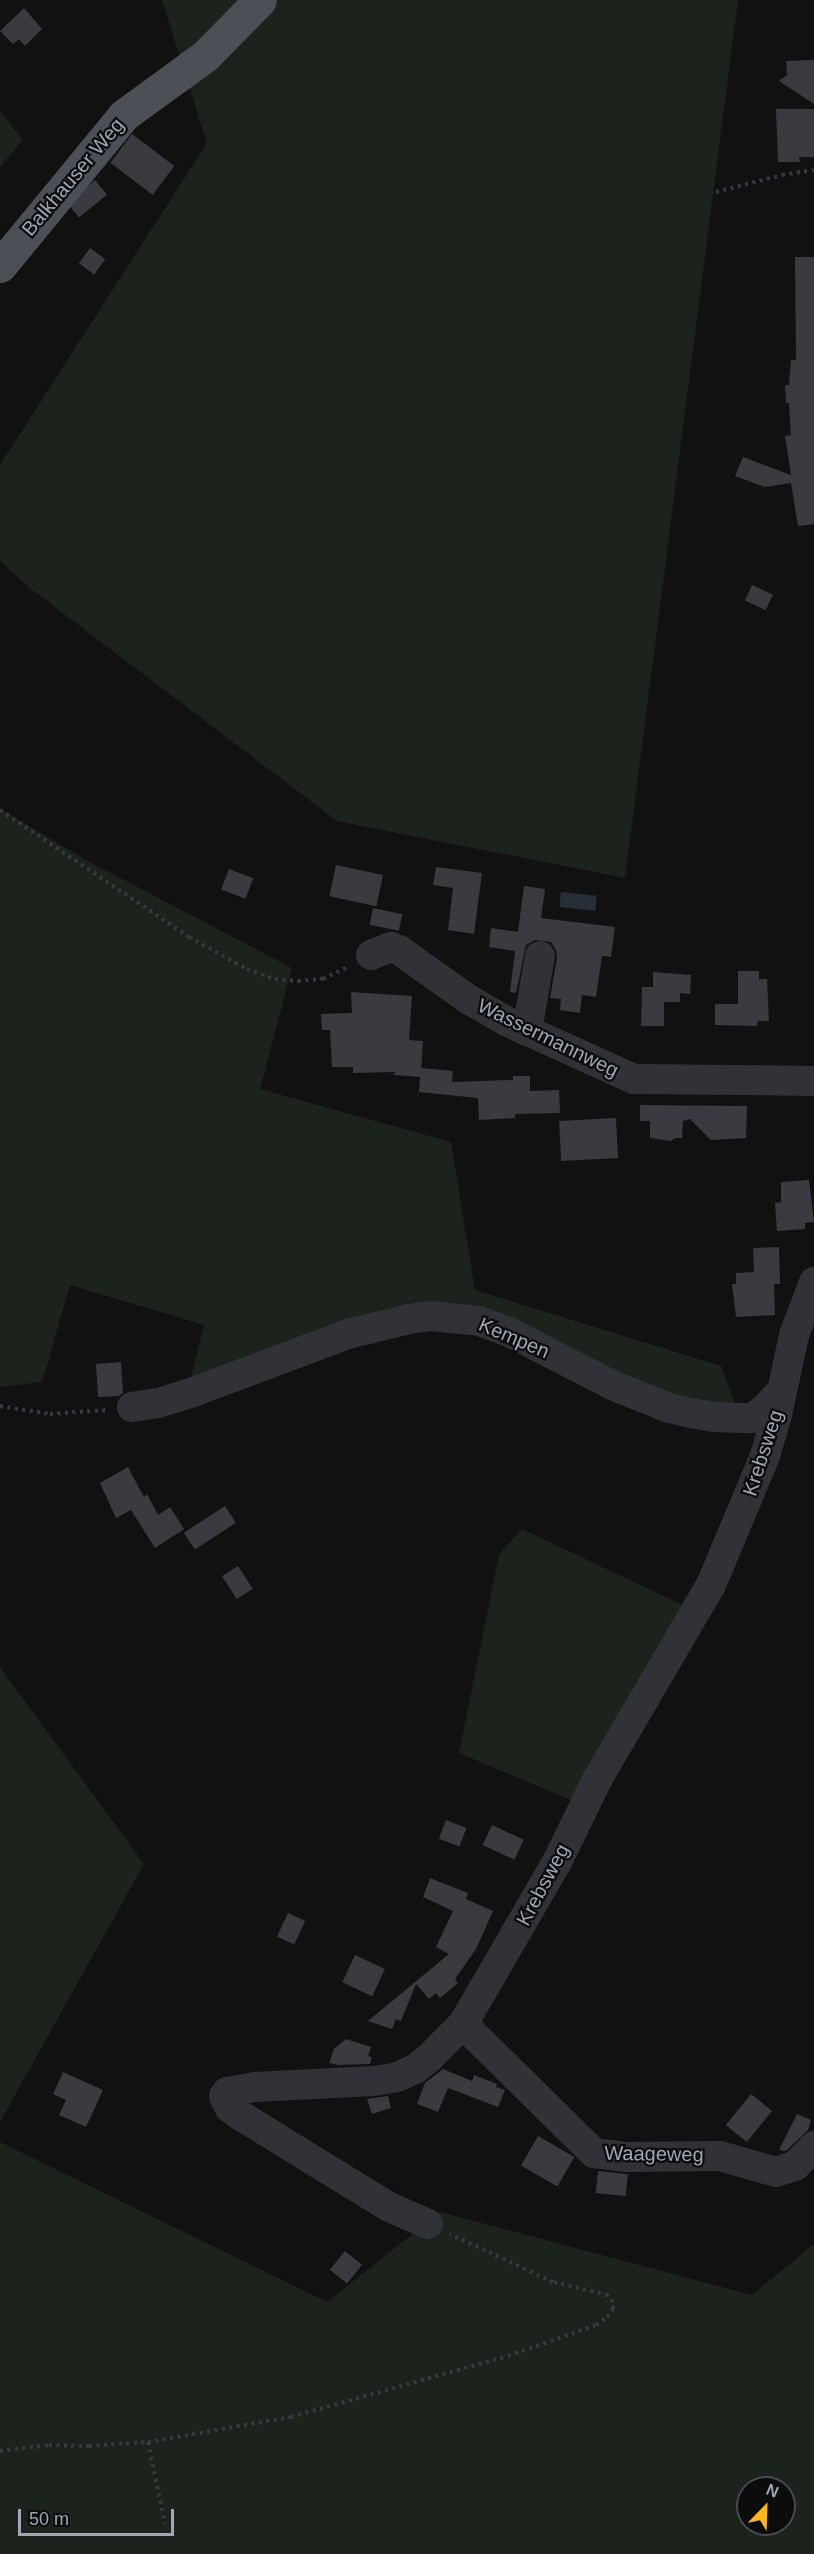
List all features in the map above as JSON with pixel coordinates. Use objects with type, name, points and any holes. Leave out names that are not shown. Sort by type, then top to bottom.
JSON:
[{"type":"main road","name":"Balkhauser Weg","points":[[0,266],[124,115],[205,56],[260,0]]},
{"type":"street","name":"Wassermannweg","points":[[371,955],[388,948],[399,950],[468,999],[527,1031],[634,1079],[814,1081]]},
{"type":"street","points":[[527,1031],[540,956]]},
{"type":"street","name":"Krebsweg","points":[[428,2224],[389,2207],[241,2116],[230,2108],[224,2096],[227,2092],[254,2087],[373,2081],[397,2076],[415,2069],[463,2025],[556,1862],[597,1778],[711,1585],[765,1456],[794,1335],[814,1282]]},
{"type":"street","name":"Kempen","points":[[132,1407],[158,1403],[193,1392],[348,1334],[430,1316],[478,1321],[509,1332],[612,1385],[669,1408],[691,1413],[714,1417],[751,1418],[764,1410],[780,1392]]},
{"type":"street","name":"Waageweg","points":[[463,2025],[594,2153],[628,2157],[720,2156],[776,2172],[795,2166],[814,2146]]},
{"type":"path","points":[[716,192],[782,174],[814,170]]},
{"type":"path","points":[[0,810],[189,937],[260,975],[286,981],[323,979],[371,955]]},
{"type":"path","points":[[0,1406],[50,1414],[132,1407]]},
{"type":"path","points":[[0,2451],[37,2445],[89,2446],[148,2442],[291,2417],[467,2369],[589,2328],[607,2317],[613,2309],[613,2302],[608,2295],[553,2282],[428,2224]]},
{"type":"path","points":[[148,2442],[165,2524]]},
{"type":"shaded area","points":[[162,0],[738,0],[625,878],[337,821],[31,589],[0,561],[0,465],[207,143]]},
{"type":"shaded area","points":[[0,111],[23,140],[0,167]]},
{"type":"shaded area","points":[[0,809],[88,861],[292,968],[260,1089],[451,1142],[475,1290],[721,1366],[738,1411],[696,1406],[456,1310],[189,1385],[204,1325],[70,1285],[42,1382],[0,1387]]},
{"type":"shaded area","points":[[561,892],[597,896],[595,911],[559,907]]},
{"type":"shaded area","points":[[522,1529],[689,1608],[573,1801],[459,1753],[499,1554]]},
{"type":"shaded area","points":[[0,1667],[144,1864],[0,2122]]},
{"type":"shaded area","points":[[0,2142],[327,2302],[440,2212],[752,2295],[814,2244],[814,2554],[0,2554]]},
{"type":"building","points":[[24,8],[42,29],[25,46],[19,39],[13,44],[0,31]]},
{"type":"building","points":[[814,60],[814,104],[779,81],[787,75],[786,61]]},
{"type":"building","points":[[776,109],[814,109],[814,157],[799,157],[800,162],[778,162]]},
{"type":"building","points":[[132,134],[174,166],[153,195],[110,163]]},
{"type":"building","points":[[95,180],[107,195],[79,217],[67,203]]},
{"type":"building","points":[[90,248],[105,259],[94,275],[79,263]]},
{"type":"building","points":[[795,257],[814,257],[814,524],[798,526],[791,483],[765,487],[735,476],[743,457],[791,475],[785,436],[791,435],[789,403],[786,403],[785,385],[789,385],[791,360],[796,360]]},
{"type":"building","points":[[752,585],[773,595],[766,610],[745,600]]},
{"type":"building","points":[[336,865],[383,875],[376,906],[329,896]]},
{"type":"building","points":[[436,867],[482,873],[474,934],[448,930],[453,888],[433,885]]},
{"type":"building","points":[[229,869],[253,878],[245,899],[221,890]]},
{"type":"building","points":[[524,886],[545,889],[541,918],[615,927],[611,957],[602,956],[596,997],[582,995],[580,1013],[560,1010],[561,999],[550,998],[557,958],[556,950],[551,942],[535,940],[526,945],[516,993],[510,992],[515,951],[489,947],[491,928],[518,932]]},
{"type":"building","points":[[373,908],[402,914],[399,931],[369,925]]},
{"type":"building","points":[[738,971],[759,971],[759,979],[767,979],[769,1021],[758,1021],[757,1026],[715,1025],[715,1004],[738,1004]]},
{"type":"building","points":[[653,972],[691,975],[690,994],[680,993],[680,1002],[664,1002],[664,1026],[641,1026],[642,987],[653,987]]},
{"type":"building","points":[[351,992],[412,996],[409,1040],[423,1041],[421,1068],[453,1071],[452,1082],[513,1080],[513,1076],[530,1076],[530,1091],[559,1090],[560,1113],[515,1114],[515,1118],[479,1120],[478,1098],[419,1092],[420,1077],[394,1075],[395,1072],[353,1073],[353,1067],[332,1067],[330,1030],[322,1030],[321,1014],[352,1013]]},
{"type":"building","points":[[640,1105],[747,1106],[746,1138],[711,1140],[690,1119],[683,1121],[682,1138],[675,1138],[671,1141],[650,1138],[650,1121],[640,1121]]},
{"type":"building","points":[[616,1118],[618,1158],[561,1161],[559,1121]]},
{"type":"building","points":[[809,1180],[814,1222],[805,1223],[805,1229],[777,1231],[775,1203],[781,1202],[781,1182]]},
{"type":"building","points":[[779,1247],[780,1284],[774,1284],[775,1315],[736,1317],[732,1284],[736,1284],[736,1273],[754,1272],[753,1248]]},
{"type":"building","points":[[121,1362],[123,1393],[119,1396],[98,1397],[96,1364]]},
{"type":"building","points":[[128,1467],[144,1497],[147,1494],[158,1515],[170,1507],[184,1529],[155,1548],[131,1510],[116,1518],[100,1483]]},
{"type":"building","points":[[225,1506],[236,1523],[195,1549],[184,1533]]},
{"type":"building","points":[[238,1566],[253,1589],[237,1599],[222,1576]]},
{"type":"building","points":[[446,1820],[467,1828],[459,1847],[439,1839]]},
{"type":"building","points":[[492,1825],[524,1840],[514,1860],[483,1845]]},
{"type":"building","points":[[430,1878],[468,1893],[466,1899],[493,1911],[476,1949],[455,1979],[458,1983],[440,1998],[436,1993],[429,1999],[416,1984],[401,2021],[396,2019],[392,2029],[368,2021],[449,1954],[436,1947],[453,1911],[423,1897]]},
{"type":"building","points":[[288,1913],[305,1921],[294,1945],[277,1937]]},
{"type":"building","points":[[355,1955],[385,1969],[372,1996],[342,1982]]},
{"type":"building","points":[[346,2039],[371,2047],[368,2056],[372,2057],[370,2064],[329,2063],[334,2049]]},
{"type":"building","points":[[443,2069],[472,2081],[474,2075],[497,2084],[496,2087],[505,2090],[498,2107],[448,2088],[438,2112],[417,2104],[425,2083]]},
{"type":"building","points":[[63,2072],[103,2090],[86,2127],[59,2115],[66,2100],[53,2094]]},
{"type":"building","points":[[751,2094],[772,2111],[747,2142],[726,2125]]},
{"type":"building","points":[[388,2096],[391,2108],[372,2114],[367,2099]]},
{"type":"building","points":[[797,2114],[811,2120],[808,2130],[786,2151],[779,2150]]},
{"type":"building","points":[[538,2136],[574,2157],[557,2186],[521,2165]]},
{"type":"building","points":[[598,2171],[628,2174],[626,2196],[596,2193]]},
{"type":"building","points":[[345,2251],[362,2265],[347,2283],[330,2270]]}]
